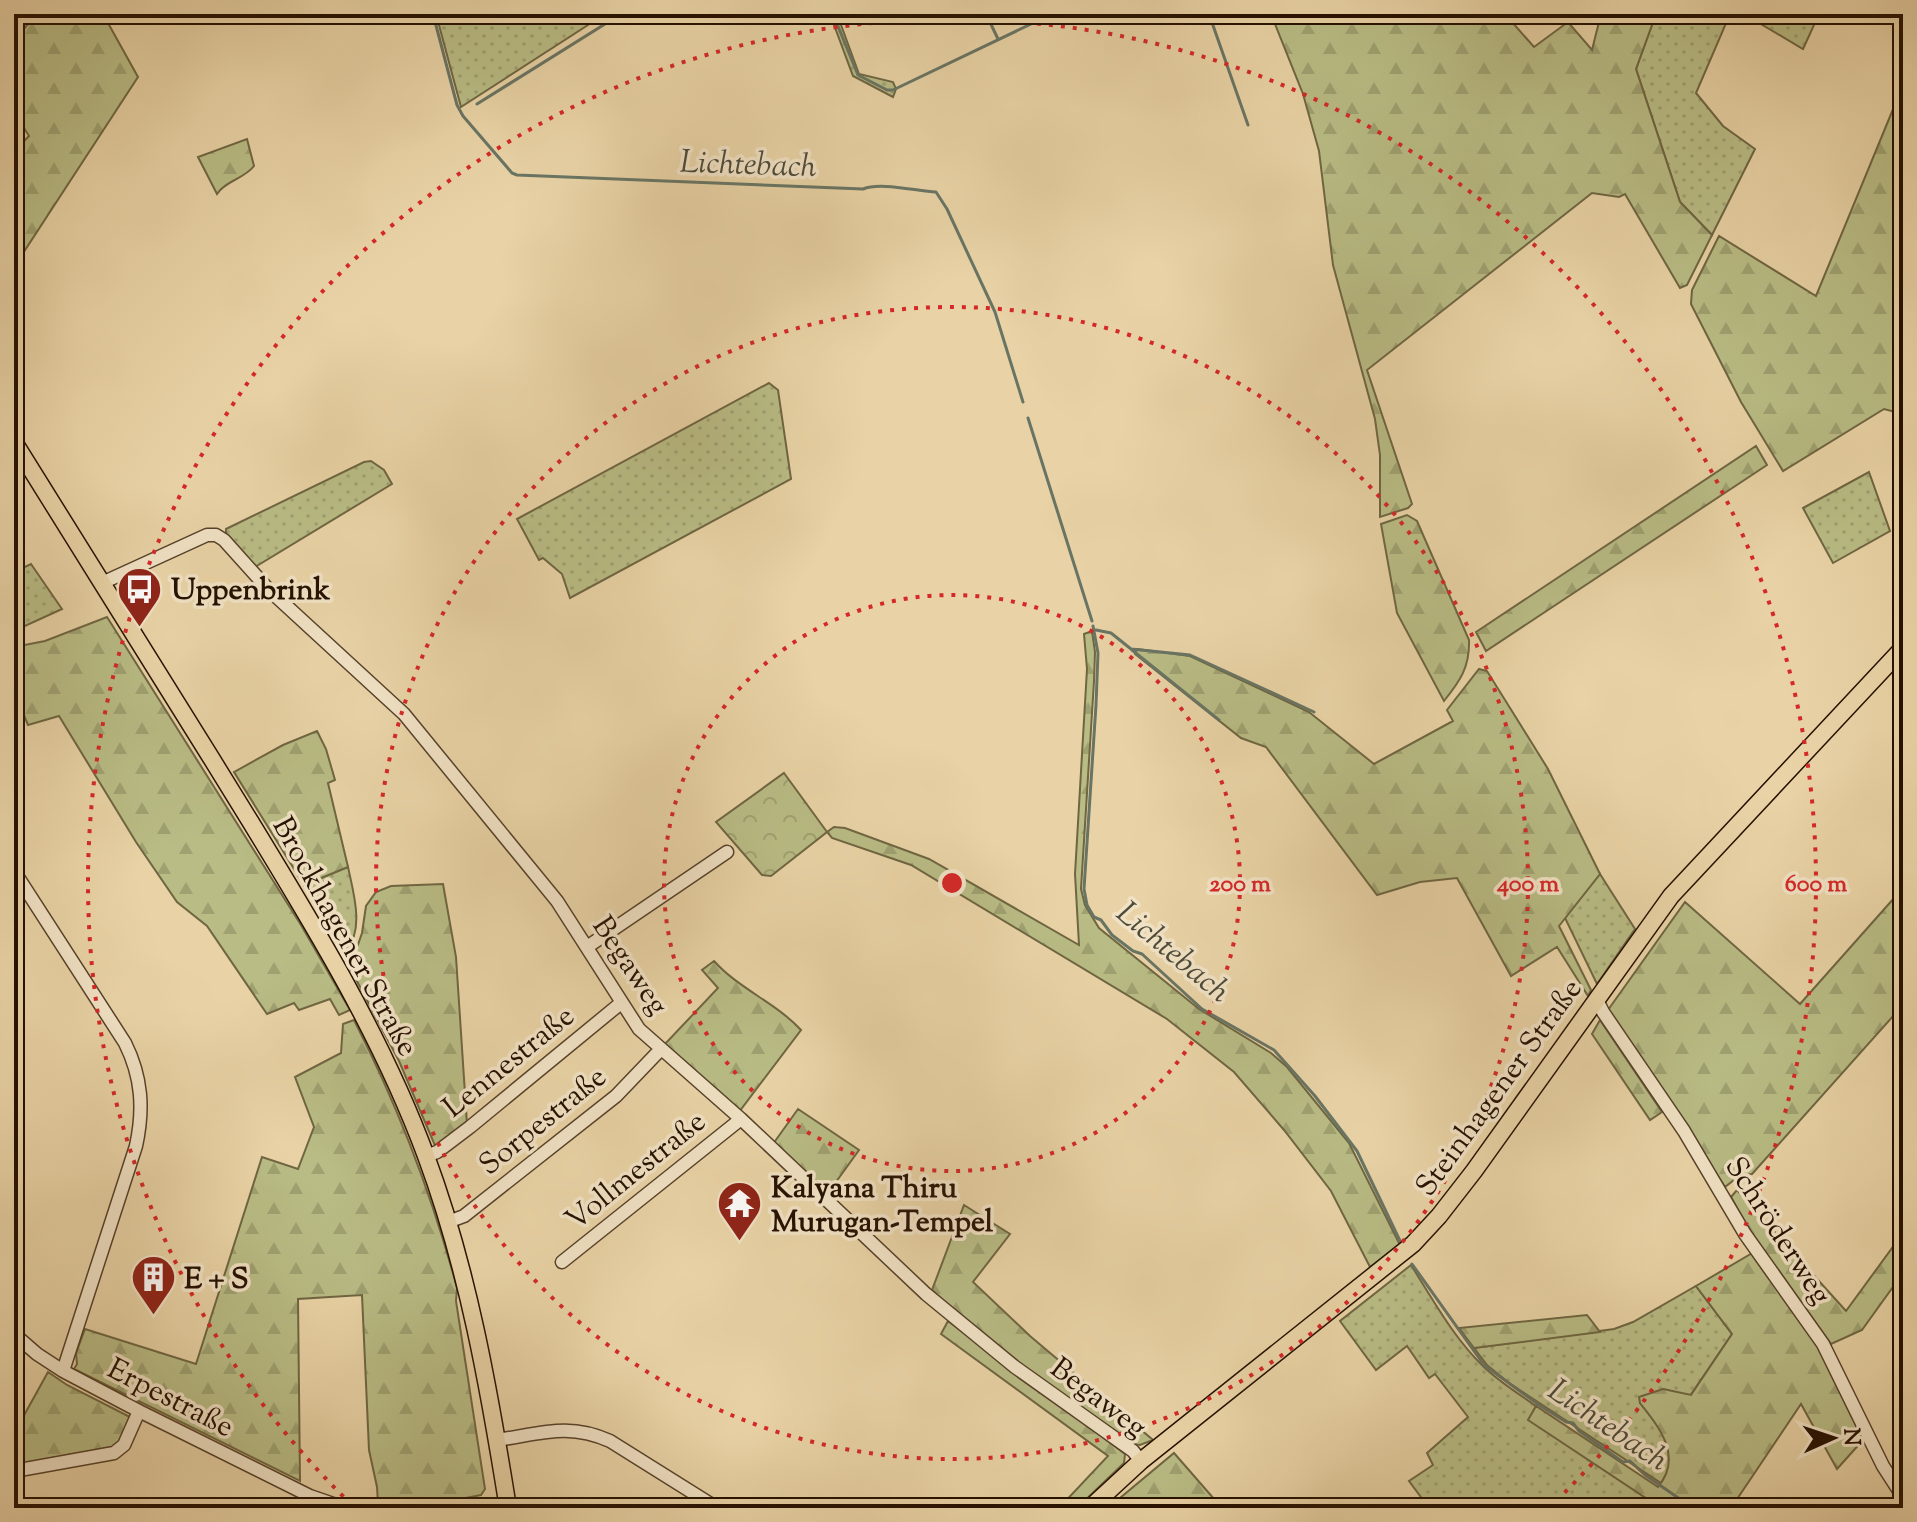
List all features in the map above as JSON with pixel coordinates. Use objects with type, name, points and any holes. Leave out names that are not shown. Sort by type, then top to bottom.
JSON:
[{"type":"main road","name":"Brockhagener Straße","points":[[14,442],[336,965],[388,1065],[426,1156],[475,1321],[508,1506]]},
{"type":"main road","name":"Steinhagener Straße","points":[[1090,1508],[1141,1461],[1413,1244],[1474,1171],[1671,896],[1903,648]]},
{"type":"street","name":"Begaweg","points":[[102,583],[207,535],[216,535],[224,540],[268,589],[404,714],[557,901],[639,1029],[741,1119],[926,1294],[1015,1367],[1133,1451],[1141,1461]]},
{"type":"street","points":[[587,947],[727,852]]},
{"type":"street","points":[[14,871],[125,1043],[138,1074],[141,1092],[140,1129],[136,1146],[63,1371]]},
{"type":"street","name":"Schröderweg","points":[[1597,1000],[1684,1131],[1745,1234],[1823,1344],[1883,1466],[1903,1497]]},
{"type":"street","name":"Lennestraße","points":[[426,1156],[437,1152],[470,1127],[621,1003]]},
{"type":"street","name":"Sorpestraße","points":[[448,1222],[464,1216],[616,1096],[661,1049]]},
{"type":"street","name":"Vollmestraße","points":[[562,1262],[741,1119]]},
{"type":"street","name":"Erpestraße","points":[[14,1334],[63,1371],[308,1502],[345,1508]]},
{"type":"street","points":[[14,1471],[114,1453],[124,1445],[139,1411]]},
{"type":"street","points":[[497,1440],[573,1429],[591,1432],[717,1508]]},
{"type":"street","points":[[468,1508],[508,1506]]},
{"type":"green space","points":[[36,14],[103,14],[138,77],[14,267],[14,151],[29,136],[14,112],[14,41]]},
{"type":"green space","points":[[436,14],[605,14],[461,107]]},
{"type":"green space","points":[[830,14],[837,14],[859,74],[893,82],[896,89],[893,97],[853,76]]},
{"type":"green space","points":[[1271,14],[1505,14],[1534,47],[1568,22],[1592,50],[1601,14],[1656,14],[1636,69],[1680,202],[1712,235],[1687,285],[1680,288],[1625,194],[1619,197],[1592,193],[1367,370],[1412,504],[1380,517],[1380,455],[1375,419],[1333,265],[1319,151],[1303,94]]},
{"type":"green space","points":[[1656,14],[1730,14],[1696,93],[1723,126],[1755,149],[1712,235],[1680,202],[1636,69]]},
{"type":"green space","points":[[1744,14],[1819,14],[1803,49]]},
{"type":"green space","points":[[1903,85],[1903,414],[1884,409],[1783,471],[1741,402],[1691,304],[1692,290],[1719,236],[1816,296]]},
{"type":"green space","points":[[247,139],[254,166],[217,194],[198,157]]},
{"type":"green space","points":[[769,383],[778,390],[791,479],[570,598],[562,574],[543,558],[539,560],[517,519]]},
{"type":"green space","points":[[1756,446],[1767,465],[1486,651],[1476,632]]},
{"type":"green space","points":[[371,461],[384,470],[392,484],[255,567],[226,534],[226,529]]},
{"type":"green space","points":[[1869,472],[1890,531],[1833,563],[1803,508]]},
{"type":"green space","points":[[1407,515],[1417,521],[1469,640],[1463,673],[1444,701],[1397,613],[1381,524]]},
{"type":"green space","points":[[31,564],[62,609],[14,631],[14,572]]},
{"type":"green space","points":[[107,617],[301,925],[350,1010],[339,1015],[330,999],[299,1010],[294,1003],[267,1014],[207,926],[177,902],[136,842],[59,716],[28,725],[18,701],[14,702],[14,647],[45,641]]},
{"type":"green space","points":[[1092,631],[1094,681],[1081,889],[1085,905],[1099,928],[1199,1009],[1271,1053],[1287,1067],[1349,1143],[1400,1245],[1370,1267],[1331,1191],[1234,1072],[1167,1019],[911,865],[832,838],[827,832],[834,827],[845,828],[929,859],[1079,945],[1075,874],[1087,669],[1084,634]]},
{"type":"green space","points":[[1137,649],[1190,656],[1309,712],[1374,764],[1453,721],[1447,710],[1479,669],[1487,671],[1548,769],[1600,874],[1559,926],[1591,990],[1588,996],[1557,947],[1511,976],[1457,878],[1420,882],[1377,895],[1266,747],[1241,738],[1135,654]]},
{"type":"green space","points":[[317,731],[335,780],[328,783],[348,867],[304,885],[234,772],[283,745]]},
{"type":"green space","points":[[784,773],[827,832],[771,876],[762,875],[716,822]]},
{"type":"green space","points":[[348,867],[356,921],[352,942],[346,950],[341,948],[304,885]]},
{"type":"green space","points":[[1600,874],[1635,929],[1597,984],[1565,918]]},
{"type":"green space","points":[[443,884],[456,957],[467,1124],[436,1148],[399,1061],[350,968],[362,933],[366,906],[376,892],[391,886]]},
{"type":"green space","points":[[1903,888],[1903,1005],[1752,1174],[1739,1176],[1725,1187],[1608,1010],[1685,902],[1800,1004]]},
{"type":"green space","points":[[714,961],[734,980],[780,1011],[801,1030],[739,1112],[665,1044],[718,988],[702,970]]},
{"type":"green space","points":[[354,1020],[413,1151],[457,1288],[456,1301],[485,1489],[481,1495],[430,1505],[378,1504],[369,1450],[362,1295],[298,1299],[300,1481],[74,1369],[85,1329],[196,1364],[262,1157],[298,1169],[314,1127],[295,1077],[341,1053],[343,1024]]},
{"type":"green space","points":[[1600,1020],[1662,1112],[1650,1120],[1592,1034]]},
{"type":"green space","points":[[798,1109],[859,1150],[828,1193],[773,1144]]},
{"type":"green space","points":[[1737,1190],[1846,1311],[1903,1233],[1903,1273],[1862,1330],[1831,1344],[1748,1228],[1731,1197]]},
{"type":"green space","points":[[964,1205],[1010,1234],[973,1282],[1030,1336],[1153,1440],[1140,1445],[1132,1444],[1004,1352],[932,1290]]},
{"type":"green space","points":[[1754,1252],[1817,1345],[1863,1440],[1837,1469],[1801,1404],[1731,1508],[1661,1508],[1528,1420],[1536,1406],[1658,1487],[1669,1465],[1669,1454],[1661,1433],[1639,1397],[1663,1389],[1691,1395],[1732,1334],[1696,1286]]},
{"type":"green space","points":[[1411,1265],[1445,1319],[1474,1357],[1497,1379],[1536,1406],[1529,1420],[1661,1508],[1429,1508],[1409,1481],[1433,1465],[1427,1453],[1468,1417],[1435,1374],[1429,1378],[1407,1346],[1376,1370],[1340,1321]]},
{"type":"green space","points":[[1696,1286],[1732,1334],[1690,1396],[1663,1389],[1640,1403],[1669,1449],[1670,1466],[1661,1483],[1509,1383],[1487,1365],[1474,1348],[1614,1329],[1633,1322]]},
{"type":"green space","points":[[1587,1315],[1600,1332],[1474,1348],[1459,1328]]},
{"type":"green space","points":[[948,1321],[1125,1454],[1124,1463],[1077,1508],[1059,1508],[1108,1456],[941,1334]]},
{"type":"green space","points":[[48,1372],[130,1417],[119,1442],[112,1447],[14,1465],[14,1426],[17,1428]]},
{"type":"green space","points":[[1174,1453],[1222,1508],[1108,1508]]},
{"type":"waterway","name":"Lichtebach","points":[[433,14],[457,105],[463,116],[517,175],[863,189],[888,187],[936,192],[995,312],[1023,402]]},
{"type":"waterway","points":[[477,104],[621,14]]},
{"type":"waterway","points":[[833,14],[858,75],[887,90],[893,90],[1052,14]]},
{"type":"waterway","points":[[986,14],[998,39]]},
{"type":"waterway","points":[[1209,14],[1248,125]]},
{"type":"waterway","name":"Lichtebach","points":[[1028,418],[1092,621]]},
{"type":"waterway","name":"Lichtebach","points":[[1093,626],[1098,653],[1084,889],[1087,905],[1112,935],[1142,954],[1202,1009],[1274,1050],[1315,1096],[1357,1151],[1402,1245]]},
{"type":"waterway","points":[[1096,630],[1111,633],[1131,649],[1190,655],[1314,712]]},
{"type":"waterway","points":[[1132,650],[1219,720]]},
{"type":"waterway","name":"Lichtebach","points":[[1412,1264],[1484,1365],[1539,1405],[1573,1423],[1579,1431],[1623,1462],[1630,1461],[1693,1508]]},
{"type":"place","name":"Uppenbrink","points":[[140,628]]},
{"type":"place","name":"Kalyana Thiru Murugan-Tempel","points":[[740,1243]]},
{"type":"place","name":"E + S","points":[[153,1317]]}]
